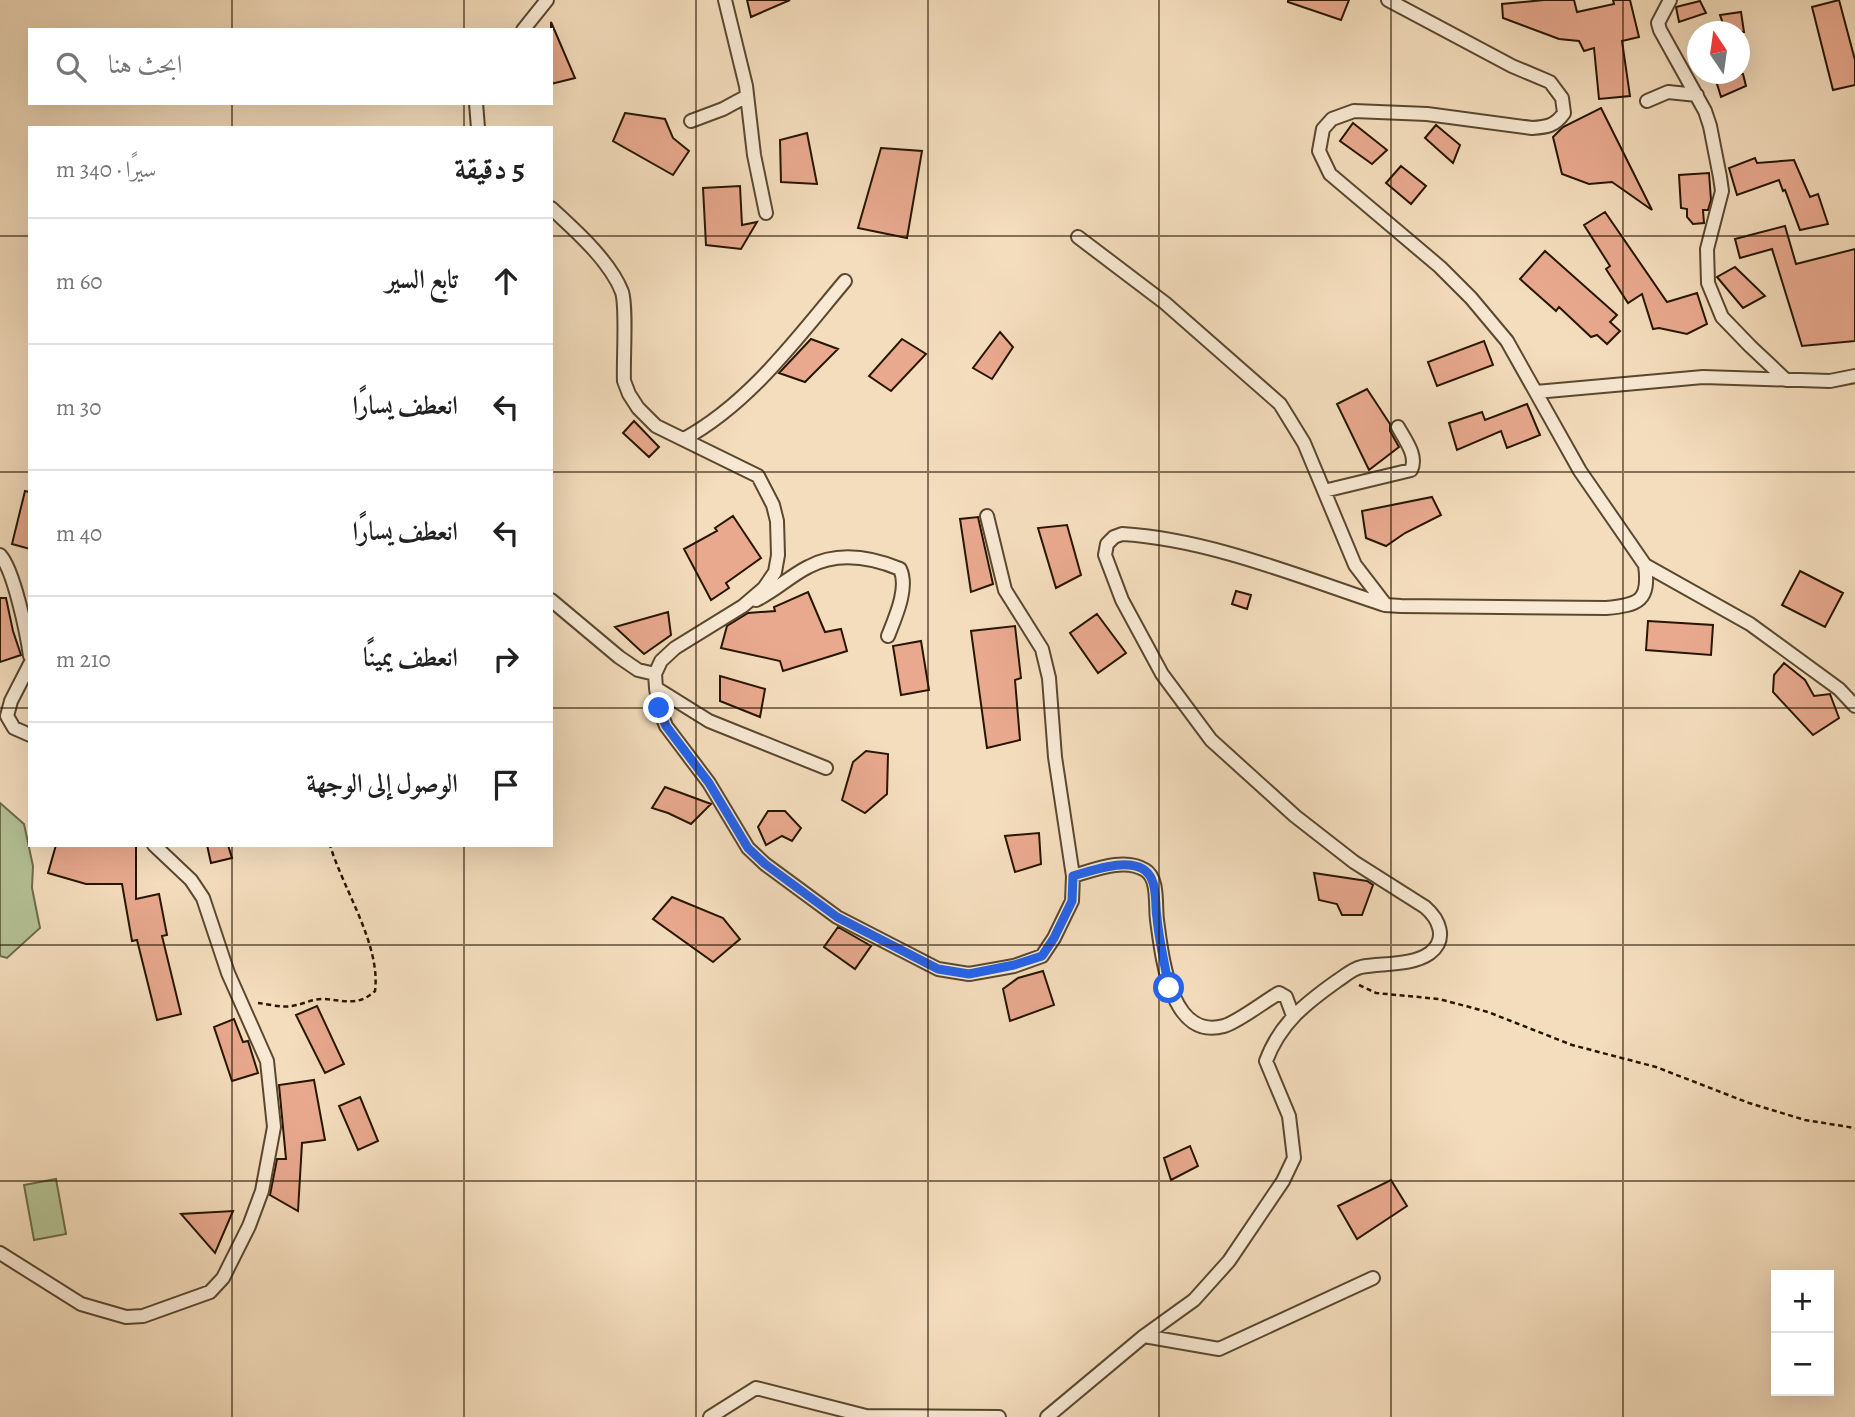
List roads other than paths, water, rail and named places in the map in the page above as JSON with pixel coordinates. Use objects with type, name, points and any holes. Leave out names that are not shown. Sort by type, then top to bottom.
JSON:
[{"type":"street","points":[[525,28],[547,0]]},
{"type":"street","points":[[725,0],[747,96],[754,155],[766,213]]},
{"type":"street","points":[[1047,1417],[1144,1336],[1194,1300],[1229,1261],[1283,1181],[1294,1158],[1289,1116],[1266,1061],[1274,1041],[1293,1016],[1307,1002],[1356,968],[1410,961],[1429,953],[1440,938],[1435,916],[1354,862],[1295,816],[1211,740],[1162,674],[1122,600],[1105,555],[1107,544],[1122,534],[1178,542],[1247,559],[1385,605],[1424,608],[1628,606],[1643,597],[1648,582],[1645,565],[1580,471],[1507,341],[1471,298],[1440,267],[1335,179],[1324,163],[1319,151],[1322,130],[1332,119],[1354,111],[1396,111],[1532,128],[1557,123],[1564,113],[1562,98],[1550,82],[1489,54],[1388,0]]},
{"type":"street","points":[[1670,0],[1658,23],[1697,95],[1710,126],[1722,191],[1707,249],[1708,283],[1722,317],[1786,380]]},
{"type":"street","points":[[1647,101],[1668,92],[1697,95]]},
{"type":"street","points":[[691,121],[747,96]]},
{"type":"street","points":[[476,105],[478,126]]},
{"type":"street","points":[[553,210],[577,232],[611,272],[623,294],[624,381],[638,408],[656,426],[758,476],[773,505],[777,522],[775,572],[764,589],[743,606],[675,648],[660,661],[654,674],[659,708],[666,726],[709,783],[748,848],[765,864],[837,917],[938,969],[969,974],[1042,956],[1072,901],[1073,876],[1055,757],[1049,678],[1042,649],[1005,590],[987,516]]},
{"type":"street","points":[[1078,237],[1165,303],[1280,404],[1304,443],[1355,565],[1385,605]]},
{"type":"street","points":[[684,439],[724,413],[752,387],[845,281]]},
{"type":"street","points":[[1536,393],[1703,377],[1830,381],[1855,376]]},
{"type":"street","points":[[1324,491],[1411,470],[1413,456],[1398,427]]},
{"type":"street","points":[[0,555],[6,561],[27,628]]},
{"type":"street","points":[[743,606],[774,592],[823,560],[853,557],[872,560],[900,569],[903,574],[895,618],[888,636]]},
{"type":"street","points":[[1645,565],[1750,624],[1839,689],[1855,706]]},
{"type":"street","points":[[553,602],[638,670],[654,674]]},
{"type":"street","points":[[28,668],[10,701],[7,716],[14,728],[28,734]]},
{"type":"street","points":[[656,688],[709,721],[826,768]]},
{"type":"street","points":[[0,1254],[81,1304],[126,1317],[143,1316],[210,1292],[223,1278],[249,1226],[262,1191],[274,1127],[267,1061],[228,973],[203,898],[191,880],[156,847]]},
{"type":"street","points":[[1073,876],[1108,866],[1135,866],[1149,874],[1154,884],[1157,920],[1169,988],[1191,1022],[1209,1028],[1226,1026],[1279,993],[1286,998],[1293,1016]]},
{"type":"street","points":[[1144,1336],[1219,1349],[1373,1278]]},
{"type":"street","points":[[710,1417],[756,1388],[866,1416],[999,1417]]}]
